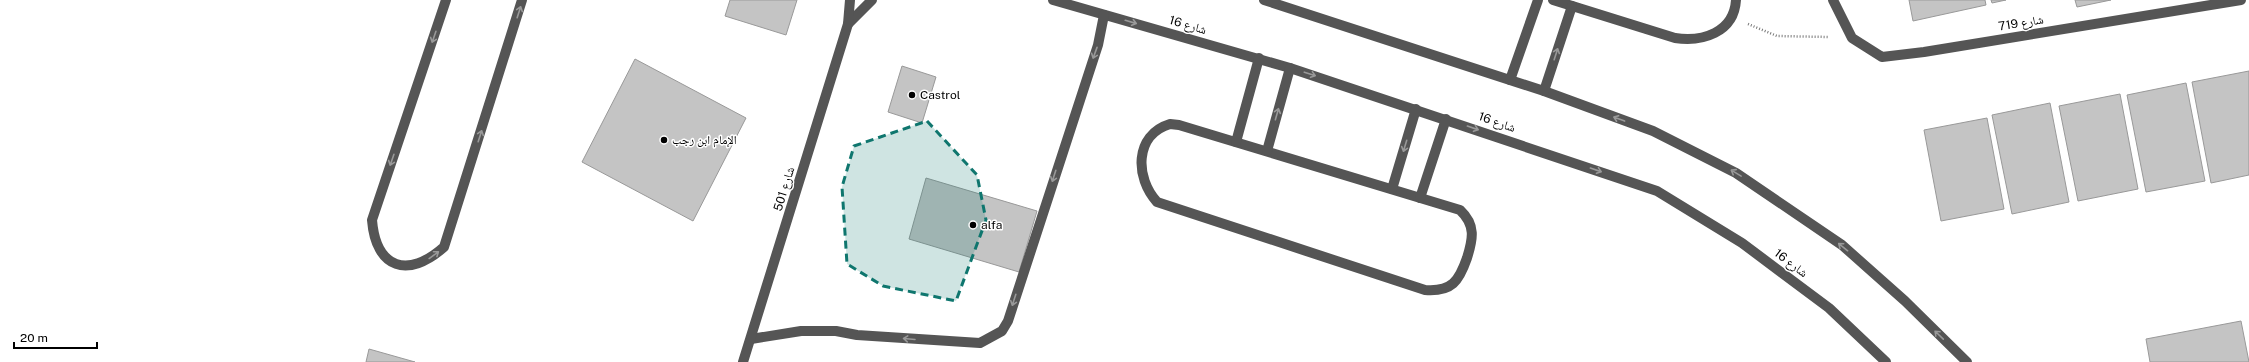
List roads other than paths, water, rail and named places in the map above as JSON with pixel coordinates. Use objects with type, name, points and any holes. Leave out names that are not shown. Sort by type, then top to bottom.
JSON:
[{"type":"street","points":[[446,0],[372,220],[373,233],[383,256],[398,265],[414,266],[425,262],[444,248],[522,0]]},
{"type":"street","name":"شارع 501","points":[[744,362],[848,24],[850,0]]},
{"type":"street","name":"شارع 501","points":[[848,24],[872,0]]},
{"type":"street","name":"شارع 16","points":[[1053,0],[1259,58],[1446,119],[1657,191],[1742,242],[1829,308],[1886,362]]},
{"type":"street","points":[[1264,0],[1286,3],[1544,91],[1653,132],[1736,173],[1842,245],[1905,301],[1967,362]]},
{"type":"street","points":[[1510,80],[1538,0]]},
{"type":"street","points":[[1553,0],[1675,38],[1690,40],[1704,38],[1720,30],[1731,17],[1736,0]]},
{"type":"street","name":"شارع 719","points":[[1833,0],[1852,38],[1882,57],[1924,52],[2241,0]]},
{"type":"street","points":[[1544,91],[1572,6]]},
{"type":"street","points":[[751,340],[801,331],[836,331],[865,335],[980,343],[1002,331],[1008,321],[1081,91],[1098,45],[1104,15]]},
{"type":"street","points":[[1236,142],[1259,58]]},
{"type":"street","points":[[1267,151],[1290,68]]},
{"type":"street","points":[[1392,189],[1416,109]]},
{"type":"street","points":[[1420,198],[1446,119]]},
{"type":"street","points":[[1179,124],[1267,151],[1460,210],[1472,225],[1471,244],[1461,276],[1445,289],[1425,290],[1157,202],[1145,186],[1141,174],[1141,161],[1149,137],[1162,127],[1179,124]]},
{"type":"place","name":"Castrol","points":[[912,95]]},
{"type":"place","name":"الإمام ابن رجب","points":[[664,140]]},
{"type":"place","name":"alfa","points":[[973,225]]}]
